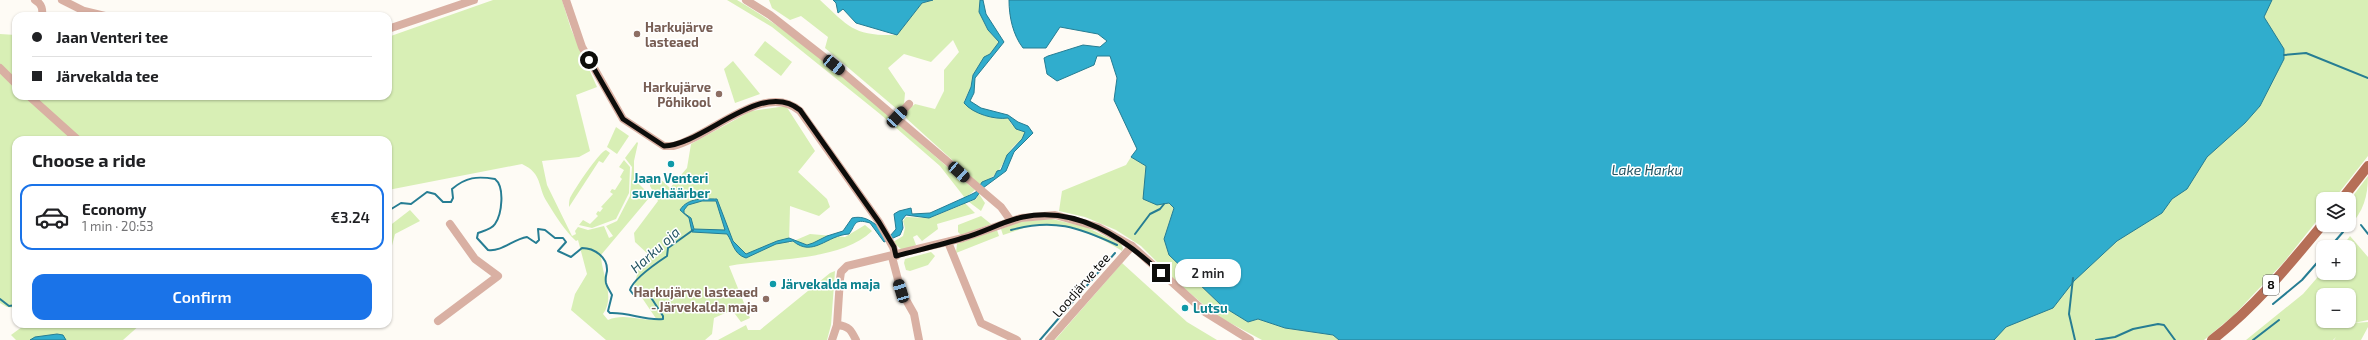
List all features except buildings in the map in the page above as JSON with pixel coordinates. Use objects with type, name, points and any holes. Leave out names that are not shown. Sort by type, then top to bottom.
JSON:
[{"type":"main road","points":[[2348,192],[2368,166]]},
{"type":"main road","name":"8","points":[[2212,340],[2242,316],[2264,294],[2316,232]]},
{"type":"street","points":[[35,0],[40,2],[43,12]]},
{"type":"street","points":[[62,0],[84,12]]},
{"type":"street","points":[[392,28],[474,0]]},
{"type":"street","points":[[566,0],[582,47],[623,119],[664,146],[677,145],[755,105],[780,102],[794,105],[800,110],[888,238],[894,256],[901,291],[914,314],[919,340]]},
{"type":"street","points":[[746,0],[802,40],[897,117],[1001,207],[1011,221]]},
{"type":"street","points":[[0,68],[12,80]]},
{"type":"street","points":[[33,100],[74,136]]},
{"type":"street","points":[[897,117],[909,104]]},
{"type":"street","points":[[832,340],[837,325],[841,272],[853,264],[894,256],[948,242],[1032,215],[1055,214],[1098,227],[1132,246],[1199,308],[1248,340]]},
{"type":"street","points":[[438,321],[498,276],[475,259],[450,224]]},
{"type":"street","points":[[948,242],[981,323],[1017,340]]},
{"type":"street","name":"Loodjärve tee","points":[[1049,340],[1132,246]]},
{"type":"street","points":[[837,325],[846,326],[850,329],[856,340]]},
{"type":"green space","points":[[493,0],[562,0],[571,29],[597,87],[576,95],[590,151],[579,157],[542,161],[547,185],[572,236],[576,234],[575,231],[578,227],[588,230],[604,226],[609,238],[613,236],[606,226],[617,221],[630,196],[632,167],[625,158],[637,142],[634,161],[634,179],[648,193],[649,198],[601,255],[608,293],[607,307],[603,314],[608,320],[626,317],[657,320],[634,286],[639,268],[649,255],[635,242],[634,233],[658,201],[650,186],[650,179],[657,176],[670,188],[687,168],[691,144],[751,111],[786,106],[815,151],[798,172],[827,199],[830,207],[819,216],[790,206],[789,243],[810,234],[845,237],[865,225],[872,231],[858,241],[824,254],[729,266],[750,318],[741,322],[732,310],[714,318],[712,334],[705,340],[606,340],[571,310],[575,294],[587,274],[578,240],[576,241],[564,228],[547,202],[537,176],[529,168],[522,164],[392,189],[392,136],[12,136],[12,308],[7,307],[0,303],[0,34],[12,35],[12,100],[392,100],[392,36]]},
{"type":"green space","points":[[727,0],[737,0],[800,42],[860,90],[975,190],[965,198],[940,166],[880,114],[772,27]]},
{"type":"green space","points":[[769,0],[820,0],[846,24],[862,32],[871,34],[897,35],[922,3],[933,0],[980,0],[979,12],[988,30],[999,42],[990,54],[984,58],[973,75],[971,87],[964,101],[974,109],[984,114],[1008,118],[1012,125],[1025,131],[1025,135],[1012,148],[997,172],[982,182],[981,186],[907,119],[904,113],[915,104],[935,109],[944,91],[944,70],[959,52],[953,40],[931,62],[904,54],[888,68],[905,93],[904,105],[898,110],[825,48],[828,37],[801,16],[790,20],[772,8]]},
{"type":"green space","points":[[2240,0],[2368,0],[2368,156],[2340,192],[2316,192],[2316,222],[2284,262],[2234,315],[2204,340],[1889,340]]},
{"type":"green space","points":[[765,41],[792,62],[781,76],[754,55]]},
{"type":"green space","points":[[733,61],[760,94],[735,103],[724,69]]},
{"type":"green space","points":[[616,127],[629,136],[617,154],[607,147]]},
{"type":"green space","points":[[606,150],[610,153],[603,163],[599,161],[569,207],[570,198],[576,187],[598,157]]},
{"type":"green space","points":[[1131,157],[1146,166],[1174,208],[1164,239],[1169,255],[1222,306],[1248,322],[1258,319],[1285,328],[1333,335],[1339,340],[1262,340],[1217,316],[1178,283],[1141,246],[1116,230],[1085,217],[1059,211],[1062,191],[1126,165]]},
{"type":"green space","points":[[624,160],[630,167],[629,193],[616,219],[592,228],[579,225],[583,220],[590,224],[598,216],[596,214],[598,211],[600,212],[603,208],[601,207],[613,194],[610,192],[612,189],[615,190],[622,179],[620,177],[624,170],[619,167]]},
{"type":"green space","points":[[2368,176],[2366,197],[2356,218],[2356,192]]},
{"type":"green space","points":[[979,194],[985,203],[981,211],[969,202],[976,199]]},
{"type":"green space","points":[[964,202],[975,213],[937,224],[938,229],[922,241],[917,235],[913,237],[916,245],[902,250],[893,242],[903,236],[905,228],[903,221],[906,217],[929,218],[962,205]]},
{"type":"green space","points":[[410,210],[420,221],[395,234],[392,246],[392,224]]},
{"type":"green space","points":[[981,216],[991,224],[961,235],[958,232],[958,225]]},
{"type":"green space","points":[[1052,219],[1086,227],[1121,244],[1123,248],[1122,251],[1092,235],[1058,226],[1036,225],[1003,235],[1001,229],[1019,222]]},
{"type":"green space","points":[[997,230],[999,236],[956,253],[957,244]]},
{"type":"green space","points":[[2350,236],[2353,240],[2347,240]]},
{"type":"green space","points":[[2356,243],[2368,257],[2368,320],[2356,323],[2356,288],[2316,288],[2316,328],[2356,328],[2356,323],[2368,322],[2368,327],[2361,340],[2334,340],[2336,337],[2333,340],[2246,340],[2303,294],[2316,279],[2356,280]]},
{"type":"green space","points":[[931,252],[935,256],[928,265],[910,271],[906,270],[904,263],[905,259]]},
{"type":"green space","points":[[1122,263],[1187,322],[1217,340],[1055,340]]},
{"type":"green space","points":[[835,271],[831,325],[827,340],[718,340],[746,325],[748,330],[760,330],[830,273]]},
{"type":"green space","points":[[21,328],[136,328],[123,340],[16,340],[11,335]]},
{"type":"water","points":[[833,0],[933,0],[922,3],[897,35],[856,23],[843,9],[838,13],[836,3]]},
{"type":"water","points":[[980,0],[983,0],[986,14],[1004,42],[975,78],[974,93],[970,101],[981,108],[1008,115],[1018,122],[1028,126],[1033,133],[1014,152],[1006,171],[983,188],[975,199],[929,218],[906,215],[902,220],[903,228],[900,235],[884,242],[870,223],[861,221],[856,223],[849,234],[841,235],[814,247],[800,246],[793,241],[776,244],[746,258],[738,254],[727,234],[692,232],[689,218],[680,210],[683,206],[692,201],[717,199],[733,241],[746,254],[777,241],[789,238],[807,245],[843,231],[852,218],[858,217],[873,222],[890,236],[896,229],[894,214],[899,211],[911,208],[912,214],[930,213],[976,192],[982,182],[994,177],[997,171],[1001,170],[1007,155],[1022,139],[1025,132],[1016,129],[1008,118],[991,117],[978,113],[964,103],[971,87],[973,75],[984,57],[990,54],[999,42],[988,30],[979,12]],"holes":[[[702,201],[716,201],[725,230],[694,229],[691,218],[684,213],[684,210],[688,205]]]},
{"type":"water","name":"Lake Harku","points":[[1009,0],[2272,0],[2264,17],[2284,49],[2284,59],[2260,106],[2245,123],[2207,157],[2187,189],[2172,199],[2162,213],[2117,241],[2074,281],[2053,308],[2006,327],[1994,340],[1339,340],[1333,335],[1285,328],[1258,319],[1248,322],[1222,306],[1169,255],[1164,239],[1174,208],[1169,203],[1157,205],[1143,199],[1146,166],[1131,157],[1137,149],[1114,100],[1117,78],[1110,56],[1097,56],[1094,65],[1057,81],[1047,74],[1044,58],[1083,45],[1100,47],[1107,41],[1098,34],[1060,27],[1046,48],[1023,48],[1012,26]]},
{"type":"water","points":[[57,334],[63,335],[66,340],[30,340],[35,337]]},
{"type":"waterway","points":[[2284,55],[2306,53],[2368,78]]},
{"type":"waterway","name":"Harku oja","points":[[392,209],[401,203],[411,204],[427,192],[435,194],[443,202],[451,202],[453,198],[452,189],[462,182],[472,178],[495,179],[498,183],[501,194],[501,207],[499,214],[494,226],[478,233],[477,238],[488,250],[498,249],[527,237],[536,243],[539,240],[538,229],[545,230],[555,238],[563,238],[566,242],[558,251],[571,257],[582,248],[587,248],[599,254],[603,258],[607,266],[606,283],[612,295],[608,311],[610,313],[656,319],[663,319],[663,316],[650,296],[633,294],[630,290],[641,276],[652,266],[667,256],[668,248],[693,230]]},
{"type":"waterway","points":[[1135,234],[1150,214],[1160,209],[1164,204]]},
{"type":"waterway","points":[[2361,225],[2368,234]]},
{"type":"waterway","points":[[1011,230],[1026,226],[1065,226],[1090,233],[1117,245]]},
{"type":"waterway","points":[[2336,240],[2343,232]]},
{"type":"waterway","points":[[1040,340],[1115,253]]},
{"type":"waterway","points":[[2273,304],[2302,280],[2316,264]]},
{"type":"waterway","points":[[2073,278],[2069,314],[2075,340]]},
{"type":"waterway","name":"Harku oja","points":[[0,299],[9,306],[12,306]]},
{"type":"waterway","points":[[2253,340],[2279,320]]},
{"type":"waterway","points":[[2096,340],[2115,337],[2133,329],[2158,324],[2164,325],[2175,340]]},
{"type":"place","name":"Harkujärve lasteaed","points":[[637,34]]},
{"type":"place","name":"Harkujärve Põhikool","points":[[719,94]]},
{"type":"place","name":"Jaan Venteri suvehäärber","points":[[671,164]]},
{"type":"place","name":"Järvekalda maja","points":[[773,284]]},
{"type":"place","name":"Harkujärve lasteaed - Järvekalda maja","points":[[766,299]]},
{"type":"place","name":"Lutsu","points":[[1185,308]]},
{"type":"route","points":[[589,60],[623,119],[664,146],[677,145],[755,105],[780,102],[794,105],[800,110],[879,222],[894,247],[896,256],[963,238],[1032,215],[1055,214],[1098,227],[1116,236],[1132,246],[1161,273]]}]
